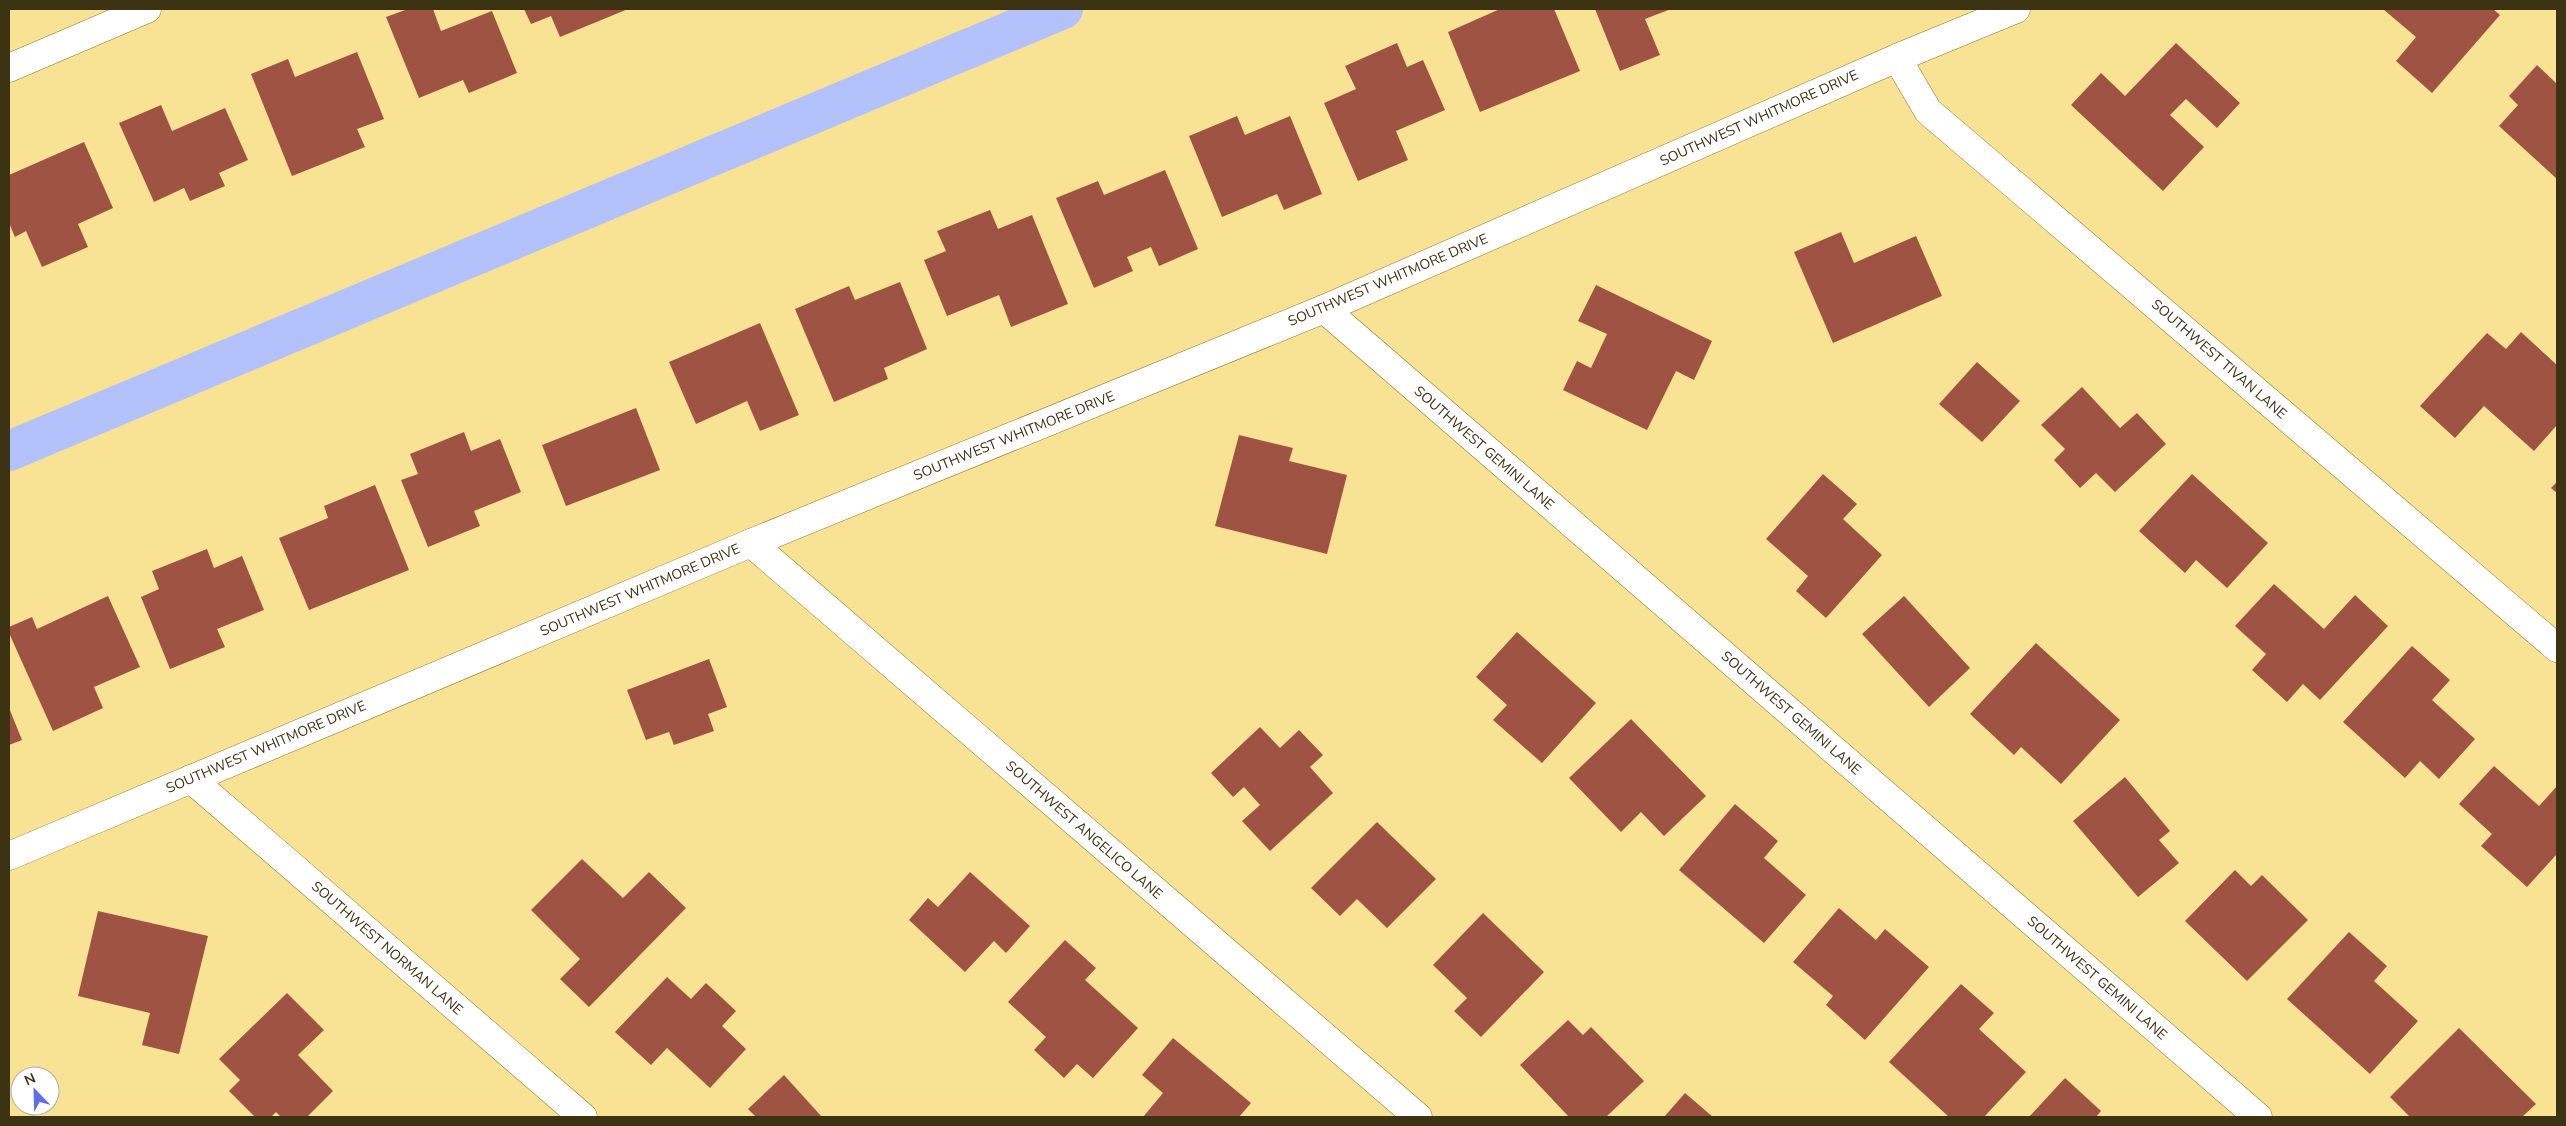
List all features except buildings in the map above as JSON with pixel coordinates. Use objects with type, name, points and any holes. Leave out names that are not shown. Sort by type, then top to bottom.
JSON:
[{"type":"street","points":[[9,68],[147,9]]},
{"type":"street","name":"SOUTHWEST WHITMORE DRIVE","points":[[9,856],[751,544],[1324,309],[1897,58],[2016,9]]},
{"type":"street","name":"SOUTHWEST TIVAN LANE","points":[[1897,58],[1928,111],[2557,648]]},
{"type":"street","name":"SOUTHWEST GEMINI LANE","points":[[1324,309],[2258,1117]]},
{"type":"street","name":"SOUTHWEST ANGELICO LANE","points":[[751,544],[1418,1117]]},
{"type":"street","name":"SOUTHWEST NORMAN LANE","points":[[191,779],[583,1117]]},
{"type":"waterway","points":[[9,451],[1063,9]]}]
